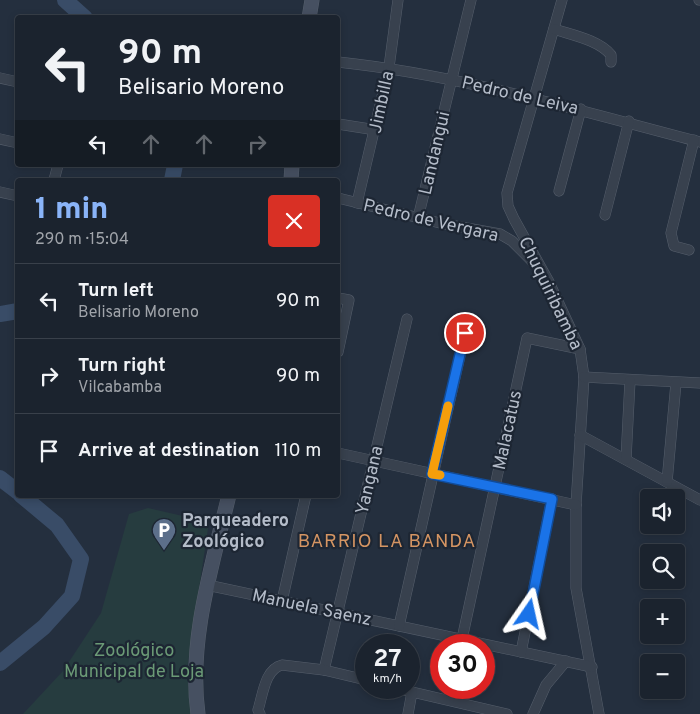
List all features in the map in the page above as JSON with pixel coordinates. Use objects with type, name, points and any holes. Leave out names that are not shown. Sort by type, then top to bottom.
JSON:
[{"type":"main road","points":[[310,15],[312,0]]},
{"type":"main road","points":[[198,714],[195,681],[197,648],[207,585],[228,498]]},
{"type":"street","name":"Jimbilla","points":[[356,203],[376,130],[390,67],[398,0]]},
{"type":"street","name":"Landangui","points":[[418,218],[470,0]]},
{"type":"street","name":"Chuquiribamba","points":[[562,0],[507,193],[508,206],[514,219],[542,270],[580,349],[584,377],[576,504],[576,588],[592,667],[599,714]]},
{"type":"street","points":[[554,29],[585,39],[600,47],[610,56],[611,62]]},
{"type":"street","name":"Pedro de Leiva","points":[[340,62],[390,67],[535,98],[629,121],[697,141]]},
{"type":"street","points":[[0,78],[15,81]]},
{"type":"street","points":[[559,191],[581,109]]},
{"type":"street","points":[[605,215],[629,121]]},
{"type":"street","points":[[340,124],[376,130]]},
{"type":"street","points":[[0,139],[15,142]]},
{"type":"street","points":[[689,250],[674,246],[671,233],[697,141]]},
{"type":"street","points":[[0,192],[15,195]]},
{"type":"street","name":"Pedro de Vergara","points":[[340,199],[418,218],[500,234],[512,241],[542,270]]},
{"type":"street","points":[[340,298],[349,300],[340,343]]},
{"type":"street","name":"Yangana","points":[[324,670],[407,319]]},
{"type":"street","points":[[399,626],[465,333]]},
{"type":"street","name":"Malacatus","points":[[463,634],[527,338],[580,349]]},
{"type":"street","points":[[584,377],[630,381],[700,383]]},
{"type":"street","points":[[626,459],[630,381]]},
{"type":"street","points":[[667,482],[676,383]]},
{"type":"street","points":[[580,435],[700,500]]},
{"type":"street","points":[[340,453],[576,504]]},
{"type":"street","points":[[282,601],[305,498]]},
{"type":"street","points":[[521,652],[552,499]]},
{"type":"street","name":"Manuela Saenz","points":[[207,585],[438,634]]},
{"type":"street","name":"Manuela Saenz","points":[[495,646],[592,667]]},
{"type":"street","points":[[533,714],[546,685],[566,661]]},
{"type":"street","points":[[260,713],[258,710],[270,670],[276,666],[324,670],[355,677]]},
{"type":"street","points":[[420,694],[507,714]]},
{"type":"street","points":[[408,714],[411,699]]},
{"type":"green space","name":"Zoológico Municipal de Loja","points":[[148,508],[209,522],[187,669],[191,714],[23,714],[63,671],[101,613],[129,514]]},
{"type":"waterway","points":[[65,0],[82,15]]},
{"type":"waterway","points":[[172,178],[175,167]]},
{"type":"waterway","points":[[0,314],[15,312]]},
{"type":"waterway","points":[[0,478],[15,490]]},
{"type":"waterway","points":[[0,663],[44,627],[72,596],[81,559],[57,525],[25,498]]},
{"type":"slow traffic","points":[[440,475],[432,474],[448,406]]},
{"type":"place","name":"Parqueadero Zoológico","points":[[164,551]]},
{"type":"district","name":"BARRIO LA BANDA","points":[[387,540]]},
{"type":"route","points":[[465,333],[432,474],[552,499],[529,614]]}]
